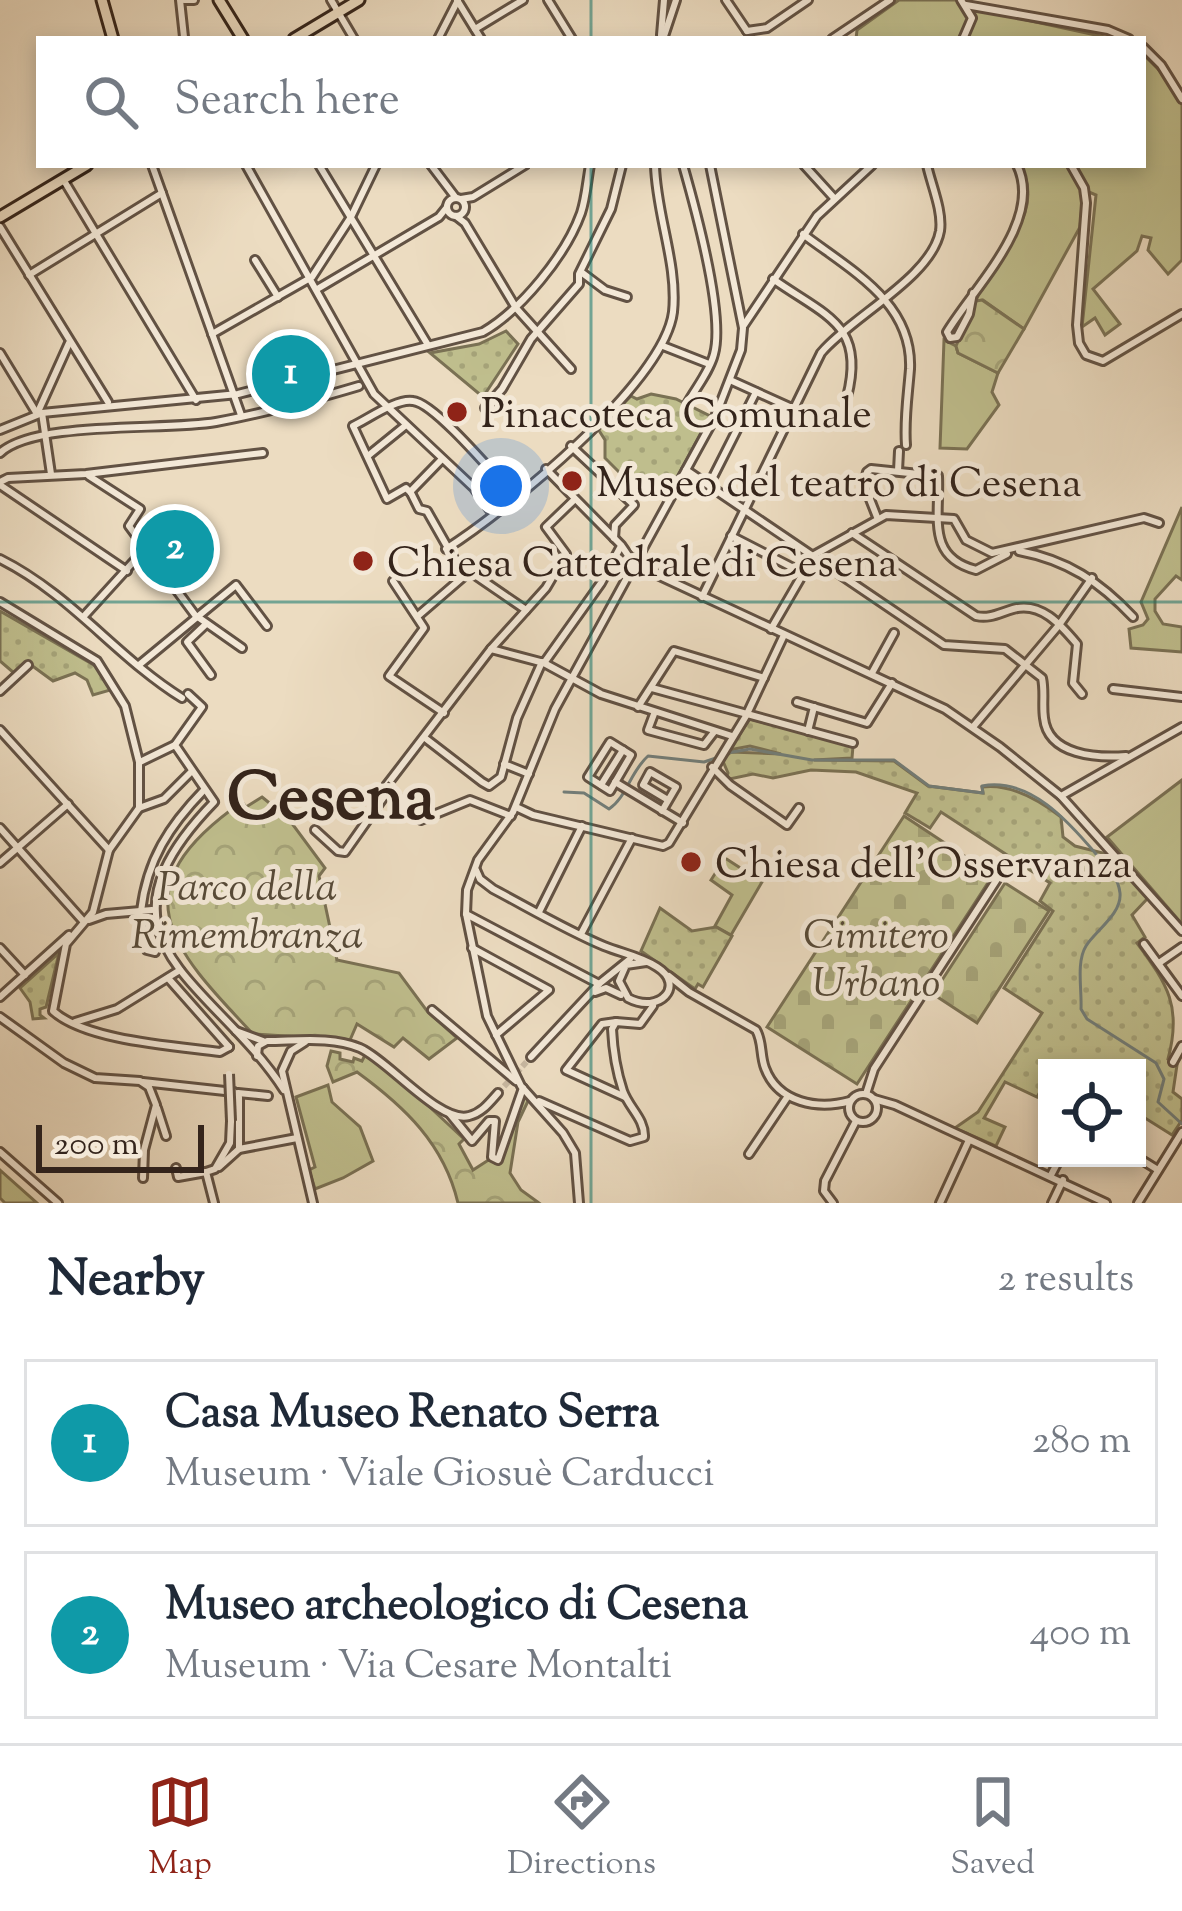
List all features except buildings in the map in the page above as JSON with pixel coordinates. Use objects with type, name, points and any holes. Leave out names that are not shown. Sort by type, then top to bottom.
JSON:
[{"type":"main road","points":[[102,0],[112,36]]},
{"type":"main road","points":[[219,0],[241,36]]},
{"type":"main road","points":[[299,36],[359,0]]},
{"type":"main road","points":[[0,217],[81,168]]},
{"type":"street","points":[[184,36],[182,0],[194,0]]},
{"type":"street","points":[[331,0],[352,36]]},
{"type":"street","points":[[458,0],[479,36]]},
{"type":"street","points":[[440,36],[458,0]]},
{"type":"street","points":[[475,29],[523,0]]},
{"type":"street","points":[[548,0],[569,36]]},
{"type":"street","points":[[726,0],[749,35],[808,0]]},
{"type":"street","points":[[782,0],[790,12]]},
{"type":"street","points":[[664,36],[670,1]]},
{"type":"street","points":[[849,34],[886,2]]},
{"type":"street","points":[[963,3],[972,22],[965,36]]},
{"type":"street","points":[[963,3],[1122,36]]},
{"type":"street","points":[[1146,50],[1182,99]]},
{"type":"street","points":[[153,168],[241,416]]},
{"type":"street","points":[[248,168],[360,364],[361,374],[388,410],[444,458],[492,513]]},
{"type":"street","points":[[322,168],[428,345]]},
{"type":"street","points":[[212,334],[312,277],[351,217],[375,168]]},
{"type":"street","points":[[432,168],[516,308],[571,369]]},
{"type":"street","points":[[318,289],[520,168]]},
{"type":"street","points":[[0,430],[39,413],[233,394],[483,332],[516,308],[557,255],[580,215],[589,168]]},
{"type":"street","points":[[485,408],[579,284],[611,209],[621,168]]},
{"type":"street","points":[[446,549],[515,497],[571,446],[632,388],[663,346],[674,306],[656,168]]},
{"type":"street","points":[[684,168],[716,330],[709,364],[686,404]]},
{"type":"street","points":[[229,1027],[248,1038],[336,1041],[370,1053],[449,1114],[472,1141],[489,1121],[495,1121],[492,1157],[498,1160],[522,1087],[480,993],[466,914],[467,890],[480,856],[516,807],[572,678],[686,470],[741,350],[743,328],[711,168]]},
{"type":"street","points":[[808,168],[835,199]]},
{"type":"street","points":[[743,328],[803,234],[869,168]]},
{"type":"street","points":[[702,597],[821,353],[927,257],[939,236],[928,168]]},
{"type":"street","points":[[973,293],[964,327],[950,338],[947,332],[1021,219],[1024,180],[1018,168]]},
{"type":"street","points":[[1073,168],[1086,203],[1077,325],[1082,350],[1090,359],[1103,361],[1182,314]]},
{"type":"street","points":[[63,179],[196,400]]},
{"type":"street","points":[[29,274],[162,194]]},
{"type":"street","points":[[0,226],[109,404]]},
{"type":"street","points":[[803,234],[886,297],[906,334],[910,368],[898,471]]},
{"type":"street","points":[[255,260],[278,296]]},
{"type":"street","points":[[581,272],[605,290],[627,297]]},
{"type":"street","points":[[773,279],[843,330],[853,345],[854,369],[847,397]]},
{"type":"street","points":[[39,413],[69,343]]},
{"type":"street","points":[[663,346],[709,364]]},
{"type":"street","points":[[0,353],[39,413],[51,476]]},
{"type":"street","points":[[730,380],[794,409]]},
{"type":"street","points":[[0,453],[11,443],[44,436],[215,422],[359,386]]},
{"type":"street","points":[[708,486],[756,392]]},
{"type":"street","points":[[515,497],[459,436],[419,402],[408,400],[353,426],[387,499],[406,488],[419,509],[427,511],[456,562],[526,610]]},
{"type":"street","points":[[369,455],[406,424]]},
{"type":"street","points":[[571,446],[634,505],[615,525],[614,538]]},
{"type":"street","points":[[127,571],[0,483],[8,478],[86,474],[263,453]]},
{"type":"street","points":[[410,492],[444,458]]},
{"type":"street","points":[[546,469],[634,564],[892,682],[973,728],[1061,796],[1182,931]]},
{"type":"street","points":[[877,518],[864,484],[871,469],[938,476],[941,549],[964,567],[979,570],[1015,550],[1054,560],[1093,578],[1133,616]]},
{"type":"street","points":[[686,470],[944,645],[998,647],[1028,664],[1042,678],[1044,723],[1056,739],[1084,755],[1131,756]]},
{"type":"street","points":[[86,474],[140,509],[128,526],[205,626]]},
{"type":"street","points":[[313,832],[345,852],[491,649],[546,588],[566,554],[546,526],[574,500]]},
{"type":"street","points":[[771,629],[814,555],[877,518],[896,514],[956,520],[964,539],[982,551],[1015,550],[1144,518],[1159,523]]},
{"type":"street","points":[[852,533],[976,616],[992,617],[1030,607],[1060,626],[1077,644],[1073,683],[1082,694]]},
{"type":"street","points":[[731,536],[802,573]]},
{"type":"street","points":[[425,738],[490,786],[501,777],[525,696],[543,662],[601,584],[620,546]]},
{"type":"street","points":[[85,615],[146,548]]},
{"type":"street","points":[[0,559],[55,590],[139,665],[202,706],[175,745],[140,762]]},
{"type":"street","points":[[418,616],[470,571]]},
{"type":"street","points":[[973,728],[1060,626],[1093,578]]},
{"type":"street","points":[[393,580],[424,628],[389,676],[444,713]]},
{"type":"street","points":[[139,665],[236,585],[267,626]]},
{"type":"street","points":[[0,602],[98,661],[125,706],[140,762],[139,808],[110,850],[93,911],[66,944],[52,1004],[57,1016],[135,1039],[220,1052],[239,1038]]},
{"type":"street","points":[[211,675],[187,642],[205,626],[215,626],[242,648]]},
{"type":"street","points":[[872,674],[894,633]]},
{"type":"street","points":[[516,807],[663,846],[670,843],[746,716],[784,635]]},
{"type":"street","points":[[491,649],[543,662],[638,707],[732,736]]},
{"type":"street","points":[[638,707],[674,651],[764,678]]},
{"type":"street","points":[[0,692],[28,665]]},
{"type":"street","points":[[797,702],[867,723],[892,682]]},
{"type":"street","points":[[652,688],[853,743]]},
{"type":"street","points":[[1112,689],[1182,697]]},
{"type":"street","points":[[808,731],[814,707]]},
{"type":"street","points":[[654,713],[648,730],[704,746],[713,731]]},
{"type":"street","points":[[1061,796],[1182,727]]},
{"type":"street","points":[[0,730],[110,850]]},
{"type":"street","points":[[610,742],[631,755],[617,783],[610,791],[588,777],[610,742]]},
{"type":"street","points":[[175,745],[214,802],[168,862],[154,910],[163,946],[284,1090]]},
{"type":"street","points":[[601,785],[623,750]]},
{"type":"street","points":[[504,764],[529,774]]},
{"type":"street","points":[[712,767],[787,825],[799,808]]},
{"type":"street","points":[[139,808],[164,800],[192,771]]},
{"type":"street","points":[[662,811],[676,787],[650,772],[644,785],[668,800]]},
{"type":"street","points":[[617,783],[682,823]]},
{"type":"street","points":[[389,787],[422,820],[470,800],[511,816]]},
{"type":"street","points":[[141,911],[146,880],[163,838],[204,790]]},
{"type":"street","points":[[0,863],[68,805]]},
{"type":"street","points":[[538,912],[581,826]]},
{"type":"street","points":[[0,828],[83,922]]},
{"type":"street","points":[[581,934],[632,838]]},
{"type":"street","points":[[476,868],[484,883],[603,946],[662,970],[689,992],[756,1030],[766,1072],[788,1096],[808,1104],[832,1105],[866,1094],[1106,1203]]},
{"type":"street","points":[[866,1094],[874,1069],[1003,869]]},
{"type":"street","points":[[0,997],[83,922],[106,914],[154,910]]},
{"type":"street","points":[[466,914],[598,984]]},
{"type":"street","points":[[141,925],[147,950],[155,952]]},
{"type":"street","points":[[1144,944],[1182,996]]},
{"type":"street","points":[[603,946],[616,956],[620,986],[628,998]]},
{"type":"street","points":[[1159,963],[1182,947]]},
{"type":"street","points":[[0,948],[25,975]]},
{"type":"street","points":[[472,948],[549,990],[496,1035]]},
{"type":"street","points":[[531,1057],[619,965],[630,959],[643,961]]},
{"type":"street","points":[[620,986],[623,968],[643,961]]},
{"type":"street","points":[[72,1023],[117,1009],[180,970]]},
{"type":"street","points":[[662,970],[668,980],[666,995]]},
{"type":"street","points":[[167,977],[229,1047]]},
{"type":"street","points":[[587,997],[605,988],[653,1005]]},
{"type":"street","points":[[625,1097],[566,1070],[602,1024],[640,1024],[666,995],[689,992]]},
{"type":"street","points":[[432,1010],[536,1100],[575,1153],[579,1203]]},
{"type":"street","points":[[0,1017],[64,1063],[95,1078],[268,1096]]},
{"type":"street","points":[[536,1100],[637,1142],[644,1137],[646,1129],[625,1097],[615,1062],[612,1029],[616,1022]]},
{"type":"street","points":[[258,1058],[256,1048],[267,1041]]},
{"type":"street","points":[[308,1041],[295,1046],[284,1062],[284,1090],[313,1203]]},
{"type":"street","points":[[1173,1062],[1182,1046]]},
{"type":"street","points":[[214,1203],[210,1171],[230,1143],[229,1072]]},
{"type":"street","points":[[140,1081],[149,1087],[166,1136]]},
{"type":"street","points":[[234,1092],[239,1148]]},
{"type":"street","points":[[449,1114],[474,1114],[498,1093]]},
{"type":"street","points":[[749,1154],[788,1096]]},
{"type":"street","points":[[874,1100],[877,1112]]},
{"type":"street","points":[[833,1203],[824,1191],[825,1181],[852,1118],[850,1102]]},
{"type":"street","points":[[143,1178],[144,1150],[156,1105]]},
{"type":"street","points":[[832,1105],[852,1118],[868,1121],[895,1105]]},
{"type":"street","points":[[1138,1203],[1182,1132]]},
{"type":"street","points":[[176,1168],[178,1177],[210,1171],[239,1148],[297,1138]]},
{"type":"street","points":[[940,1203],[968,1140]]},
{"type":"street","points":[[0,1152],[58,1203]]},
{"type":"street","points":[[1146,1163],[1158,1170]]},
{"type":"street","points":[[1051,1175],[1055,1167]]},
{"type":"street","points":[[1052,1203],[1064,1180]]},
{"type":"green space","points":[[899,0],[957,0],[965,11],[971,8],[1100,36],[856,36],[857,30]]},
{"type":"green space","points":[[1146,57],[1166,77],[1182,105],[1182,260],[1168,274],[1148,250],[1151,238],[1142,236],[1137,251],[1093,289],[1120,324],[1105,335],[1095,318],[1082,327],[1096,195],[1089,192],[1083,196],[1080,227],[1024,329],[983,300],[976,301],[1023,219],[1027,184],[1021,168],[1146,168]]},
{"type":"green space","points":[[982,300],[1024,329],[998,373],[958,353],[956,346],[976,301]]},
{"type":"green space","points":[[506,331],[518,344],[483,397],[430,353],[479,344]]},
{"type":"green space","points":[[944,340],[956,346],[958,353],[998,373],[992,392],[999,405],[967,449],[940,448]]},
{"type":"green space","points":[[631,396],[676,399],[710,416],[666,498],[627,480],[605,458],[605,440],[598,429]]},
{"type":"green space","points":[[1182,507],[1182,580],[1176,576],[1155,599],[1155,611],[1163,624],[1182,627],[1182,652],[1131,648],[1129,629],[1148,619],[1141,602]]},
{"type":"green space","points":[[0,611],[99,668],[114,689],[93,695],[87,680],[75,673],[53,681],[27,662],[14,673],[0,661]]},
{"type":"green space","points":[[750,719],[853,746],[852,758],[814,760],[894,761],[928,786],[983,793],[982,787],[1014,790],[1061,817],[1063,837],[1075,846],[1107,854],[1148,898],[1132,915],[1145,937],[1137,943],[1164,984],[1173,1011],[1168,1059],[1177,1065],[1173,1092],[1182,1099],[1182,1120],[1172,1135],[1146,1119],[1146,1059],[1038,1059],[1037,1097],[1005,1082],[984,1118],[1005,1127],[996,1146],[955,1128],[978,1112],[1042,1013],[1004,988],[1053,911],[1040,901],[1050,883],[941,812],[930,828],[905,813],[917,793],[856,772],[811,770],[725,780],[728,773],[722,759],[731,752],[781,754],[750,746],[729,750]]},
{"type":"green space","points":[[1182,780],[1182,924],[1107,837]]},
{"type":"green space","name":"Parco della Rimembranza","points":[[262,797],[288,818],[325,868],[319,876],[337,960],[399,973],[427,1011],[457,1038],[429,1059],[403,1038],[394,1047],[357,1024],[350,1040],[253,1034],[180,945],[170,918],[169,891],[179,863],[203,833],[242,802],[246,807]]},
{"type":"green space","name":"Cimitero Urbano","points":[[904,816],[993,875],[857,1084],[767,1027]]},
{"type":"green space","points":[[725,858],[762,882],[731,935],[715,926],[732,895],[711,880]]},
{"type":"green space","points":[[1005,883],[1049,911],[977,1023],[933,994]]},
{"type":"green space","points":[[660,908],[692,931],[716,927],[732,936],[703,987],[698,984],[695,989],[641,951]]},
{"type":"green space","points":[[59,953],[46,1007],[40,1009],[44,1018],[33,1019],[30,1002],[20,988]]},
{"type":"green space","points":[[331,1051],[353,1062],[354,1058],[362,1061],[365,1055],[390,1070],[464,1139],[459,1144],[473,1170],[490,1159],[500,1161],[523,1093],[529,1099],[518,1122],[510,1173],[521,1190],[539,1203],[458,1203],[443,1163],[420,1128],[357,1072],[333,1082],[327,1066]]},
{"type":"green space","points":[[328,1085],[332,1102],[360,1127],[373,1161],[315,1189],[309,1170],[315,1167],[296,1097]]},
{"type":"green space","points":[[0,1170],[37,1203],[5,1203],[0,1198]]},
{"type":"waterway","points":[[727,753],[750,749],[812,760],[894,760],[929,786],[983,793],[982,786],[1000,785],[1047,805],[1108,867],[1120,893],[1112,915],[1083,953],[1081,1009],[1087,1019],[1156,1063],[1164,1079],[1158,1102],[1182,1124]]},
{"type":"waterway","points":[[564,792],[584,793],[609,809],[648,756],[704,762],[719,757]]},
{"type":"tunnel","points":[[498,1093],[531,1057]]},
{"type":"place","name":"Casa Museo Renato Serra","points":[[291,374]]},
{"type":"place","name":"Pinacoteca Comunale","points":[[457,412]]},
{"type":"place","name":"Museo del teatro di Cesena","points":[[572,481]]},
{"type":"place","name":"Museo archeologico di Cesena","points":[[175,549]]},
{"type":"place","name":"Chiesa Cattedrale di Cesena","points":[[363,561]]},
{"type":"place","name":"Chiesa dell'Osservanza","points":[[691,862]]},
{"type":"district","name":"Cesena","points":[[331,795]]}]
